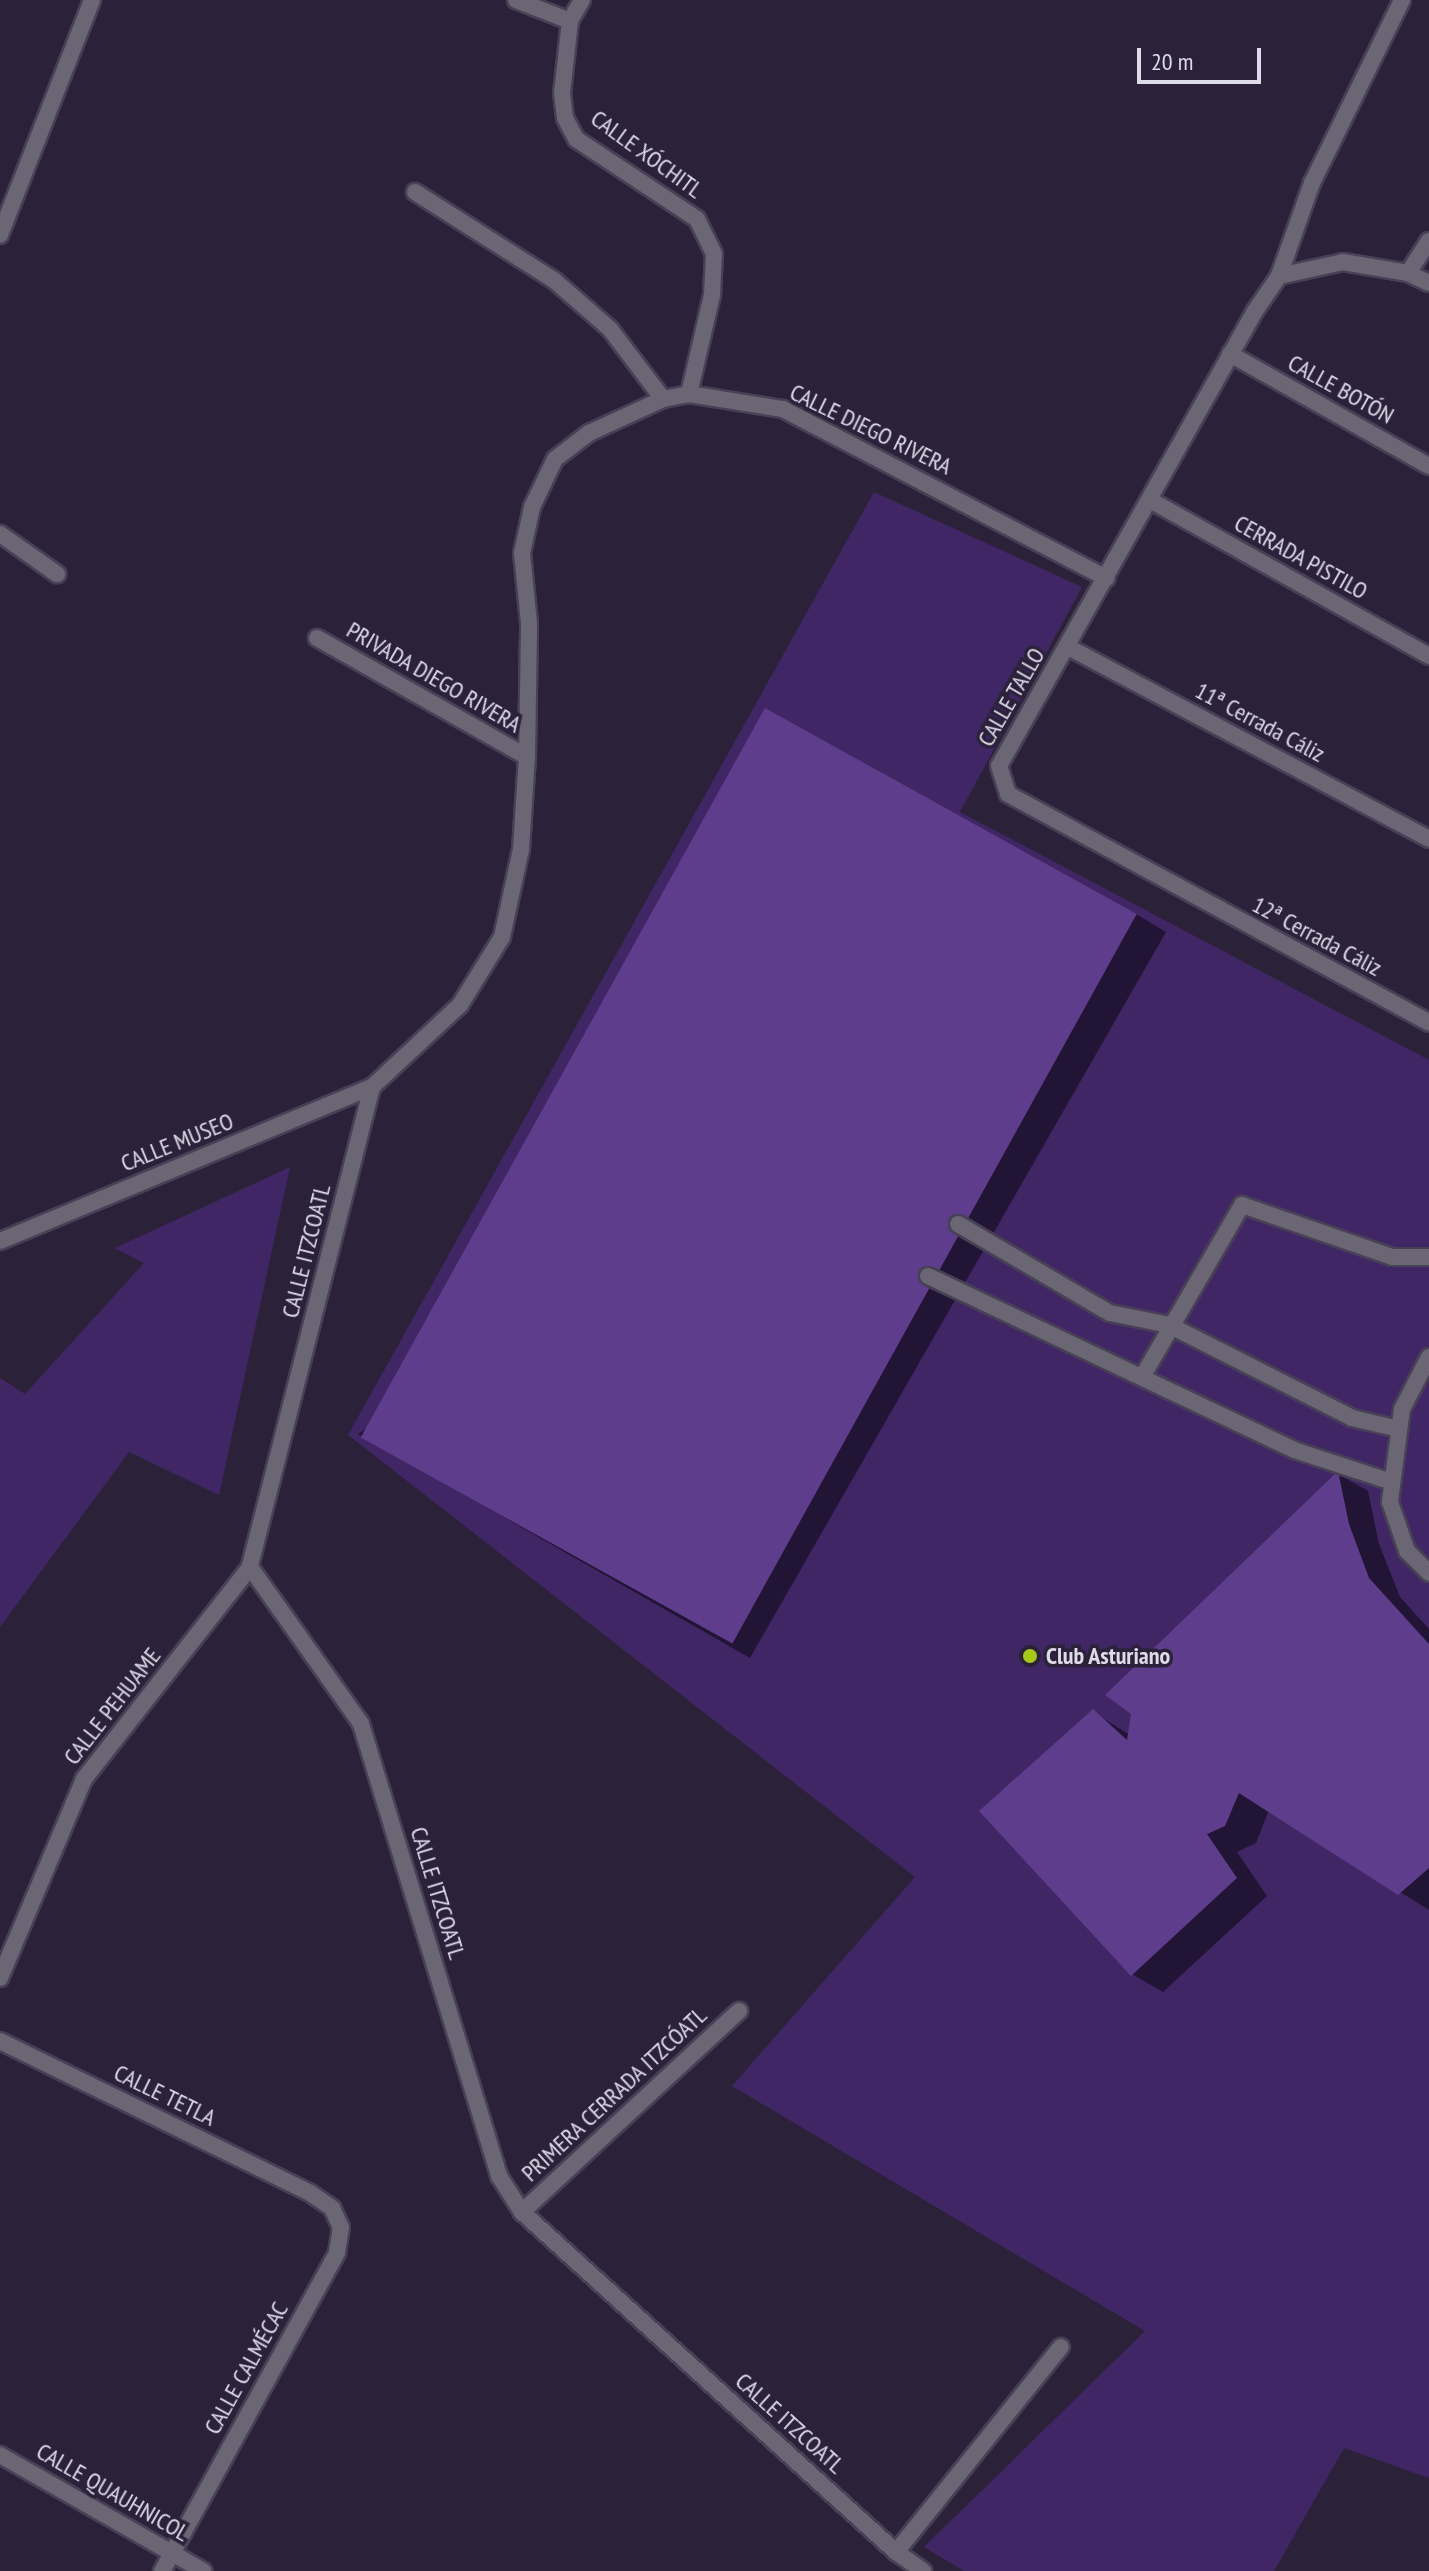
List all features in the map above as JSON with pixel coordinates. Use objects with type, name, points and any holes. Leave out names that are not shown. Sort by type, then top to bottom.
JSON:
[{"type":"street","points":[[0,235],[92,0]]},
{"type":"street","points":[[516,0],[570,21]]},
{"type":"street","name":"CALLE XÓCHITL","points":[[582,0],[570,21],[562,93],[565,118],[576,139],[697,219],[714,254],[712,295],[689,394]]},
{"type":"street","points":[[1106,578],[1230,354],[1279,276],[1312,183],[1402,0]]},
{"type":"street","points":[[415,192],[555,281],[610,329],[663,399]]},
{"type":"street","points":[[1408,273],[1429,241]]},
{"type":"street","points":[[1279,276],[1343,262],[1408,273],[1429,283]]},
{"type":"street","name":"CALLE BOTÓN","points":[[1230,354],[1429,466]]},
{"type":"street","name":"CALLE DIEGO RIVERA","points":[[372,1087],[460,1005],[502,937],[521,849],[527,757],[529,623],[522,553],[532,507],[555,459],[589,433],[663,399],[689,394],[783,409],[1106,578]]},
{"type":"street","name":"CERRADA PISTILO","points":[[1150,500],[1429,656]]},
{"type":"street","points":[[0,534],[57,574]]},
{"type":"street","name":"CALLE TALLO","points":[[1106,578],[999,766],[1008,794],[1182,890]]},
{"type":"street","name":"PRIVADA DIEGO RIVERA","points":[[317,638],[527,757]]},
{"type":"street","name":"11ª Cerrada Cáliz","points":[[1068,647],[1429,839]]},
{"type":"street","name":"12ª Cerrada Cáliz","points":[[1182,890],[1429,1023]]},
{"type":"street","name":"CALLE MUSEO","points":[[0,1241],[372,1087]]},
{"type":"street","name":"CALLE ITZCOATL","points":[[372,1087],[250,1567],[361,1724],[499,2176],[522,2212],[896,2552],[923,2571]]},
{"type":"street","points":[[1142,1377],[1169,1325],[1242,1205],[1392,1257],[1429,1257]]},
{"type":"street","points":[[958,1224],[1110,1313],[1169,1325],[1352,1418],[1399,1429]]},
{"type":"street","points":[[928,1276],[1294,1450],[1392,1482]]},
{"type":"street","points":[[1429,1357],[1402,1409],[1390,1502],[1407,1551],[1429,1573]]},
{"type":"street","name":"CALLE PEHUAME","points":[[0,1978],[84,1779],[250,1567]]},
{"type":"street","name":"PRIMERA CERRADA ITZCÓATL","points":[[522,2212],[739,2011]]},
{"type":"street","name":"CALLE TETLA","points":[[0,2041],[310,2193]]},
{"type":"street","name":"CALLE CALMÉCAC","points":[[162,2571],[337,2253],[341,2227],[332,2208],[310,2193]]},
{"type":"street","points":[[896,2552],[1061,2347]]},
{"type":"street","name":"CALLE QUAUHNICOL","points":[[0,2455],[203,2571]]},
{"type":"shaded area","name":"Club Asturiano","points":[[874,492],[1082,587],[960,812],[1429,1060],[1429,2478],[1344,2448],[1274,2571],[964,2571],[924,2547],[1145,2331],[732,2086],[915,1877],[348,1435]]},
{"type":"shaded area","points":[[290,1167],[219,1495],[129,1452],[0,1627],[0,1378],[25,1394],[144,1263],[115,1248]]},
{"type":"building","points":[[765,708],[1137,914],[732,1643],[361,1437]]},
{"type":"building","points":[[1338,1471],[1349,1524],[1369,1578],[1429,1644],[1429,1868],[1398,1895],[1239,1793],[1225,1826],[1207,1834],[1237,1878],[1131,1976],[979,1811],[1093,1709],[1127,1740],[1131,1714],[1105,1695]]},
{"type":"place","name":"Club Asturiano","points":[[1030,1656]]}]
